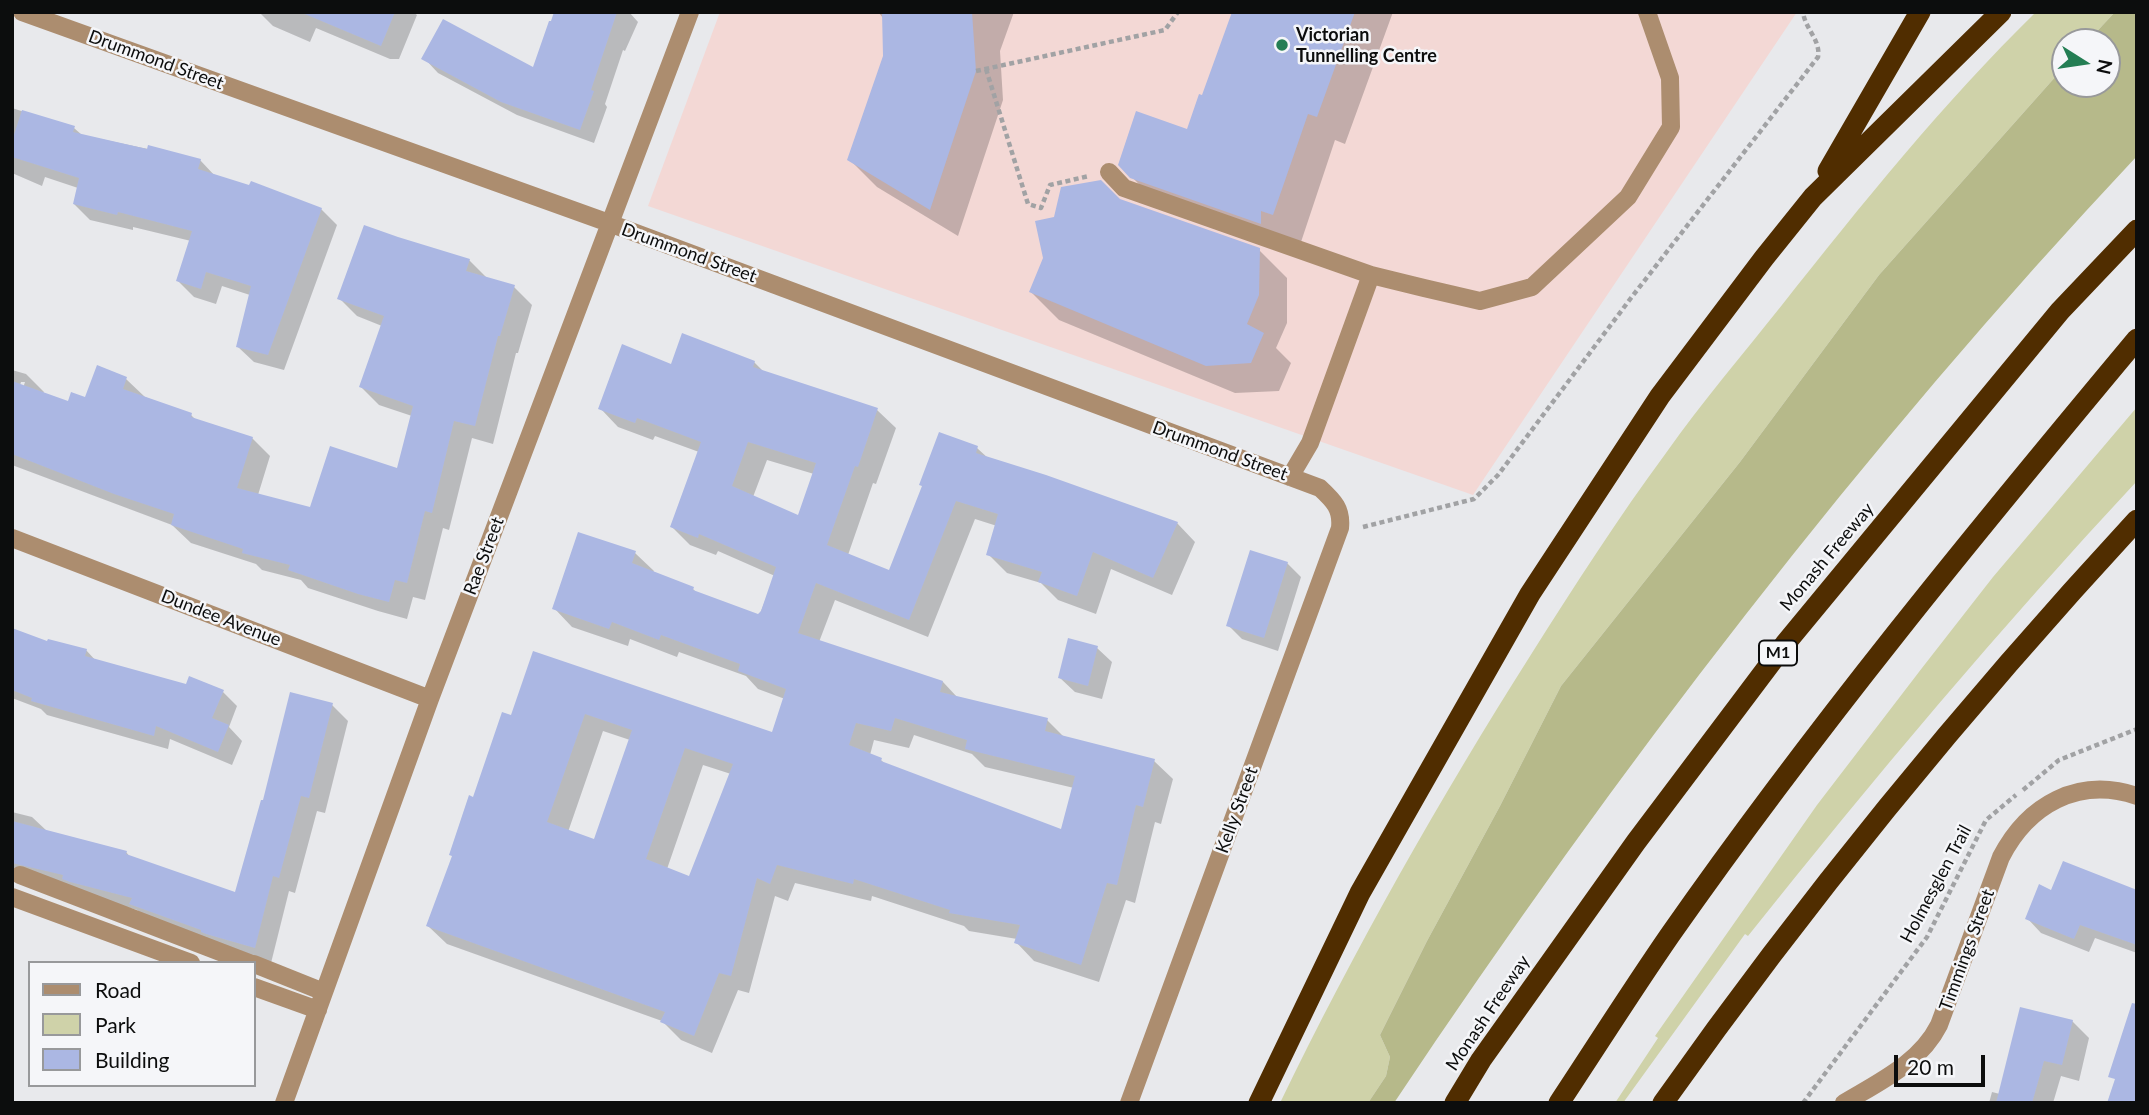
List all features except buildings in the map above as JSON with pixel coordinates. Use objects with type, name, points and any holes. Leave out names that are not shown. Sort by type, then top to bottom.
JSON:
[{"type":"highway","points":[[1813,197],[1920,12]]},
{"type":"highway","points":[[1259,1103],[1360,893],[1530,594],[1660,396],[1813,197],[2001,12]]},
{"type":"highway","name":"Monash Freeway","points":[[1455,1103],[1481,1060],[1636,842],[1785,643],[2060,311],[2137,230]]},
{"type":"highway","points":[[1559,1103],[1670,936],[1831,715],[1997,506],[2137,340]]},
{"type":"highway","points":[[1663,1103],[1785,937],[1868,831],[2068,594],[2137,520]]},
{"type":"street","name":"Drummond Street","points":[[22,12],[610,223],[1321,488],[1342,516]]},
{"type":"street","name":"Rae Street","points":[[285,1103],[430,699],[690,12]]},
{"type":"street","points":[[1109,172],[1124,188],[1371,275],[1480,301],[1532,287],[1628,197],[1671,127],[1670,78],[1647,12]]},
{"type":"street","points":[[1290,477],[1310,443],[1371,275]]},
{"type":"street","name":"Kelly Street","points":[[1129,1103],[1340,528],[1342,516]]},
{"type":"street","name":"Dundee Avenue","points":[[12,538],[430,699]]},
{"type":"street","name":"Timmings Street","points":[[1844,1103],[1894,1073],[1932,1040],[2011,837],[2036,811],[2063,797],[2080,792],[2107,790],[2137,796]]},
{"type":"street","points":[[20,875],[244,961]]},
{"type":"street","points":[[12,897],[186,961]]},
{"type":"street","points":[[256,966],[324,992]]},
{"type":"street","points":[[256,988],[318,1010]]},
{"type":"path","points":[[976,71],[1165,30],[1178,12]]},
{"type":"path","points":[[1357,528],[1474,499],[1498,475],[1818,57],[1819,49],[1803,12]]},
{"type":"path","points":[[985,69],[1028,204],[1041,208],[1050,185],[1109,172]]},
{"type":"path","name":"Holmesglen Trail","points":[[1803,1103],[1927,937],[1986,820],[2059,760],[2137,729]]},
{"type":"shaded area","points":[[720,12],[1797,12],[1473,495],[648,206]]},
{"type":"green space","points":[[2036,12],[2115,12],[2100,28],[2051,28],[2051,82],[1879,275],[1740,462],[1561,686],[1380,1035],[1390,1057],[1386,1076],[1368,1103],[1280,1103],[1368,931],[1464,763],[1631,502],[1708,397],[1873,192],[1968,82]]},
{"type":"green space","points":[[2115,12],[2137,12],[2137,156],[2035,267],[1936,381],[1746,614],[1566,855],[1394,1103],[1368,1103],[1386,1076],[1390,1057],[1380,1035],[1561,686],[1740,462],[1879,275],[2051,82],[2051,98],[2121,98],[2121,28],[2100,28]]},
{"type":"green space","points":[[2137,407],[2137,481],[1987,648],[1748,936],[1745,934],[1623,1103],[1615,1103],[1658,1038],[1655,1036],[1817,805],[1993,577]]},
{"type":"place","name":"Victorian Tunnelling Centre","points":[[1282,45]]}]
